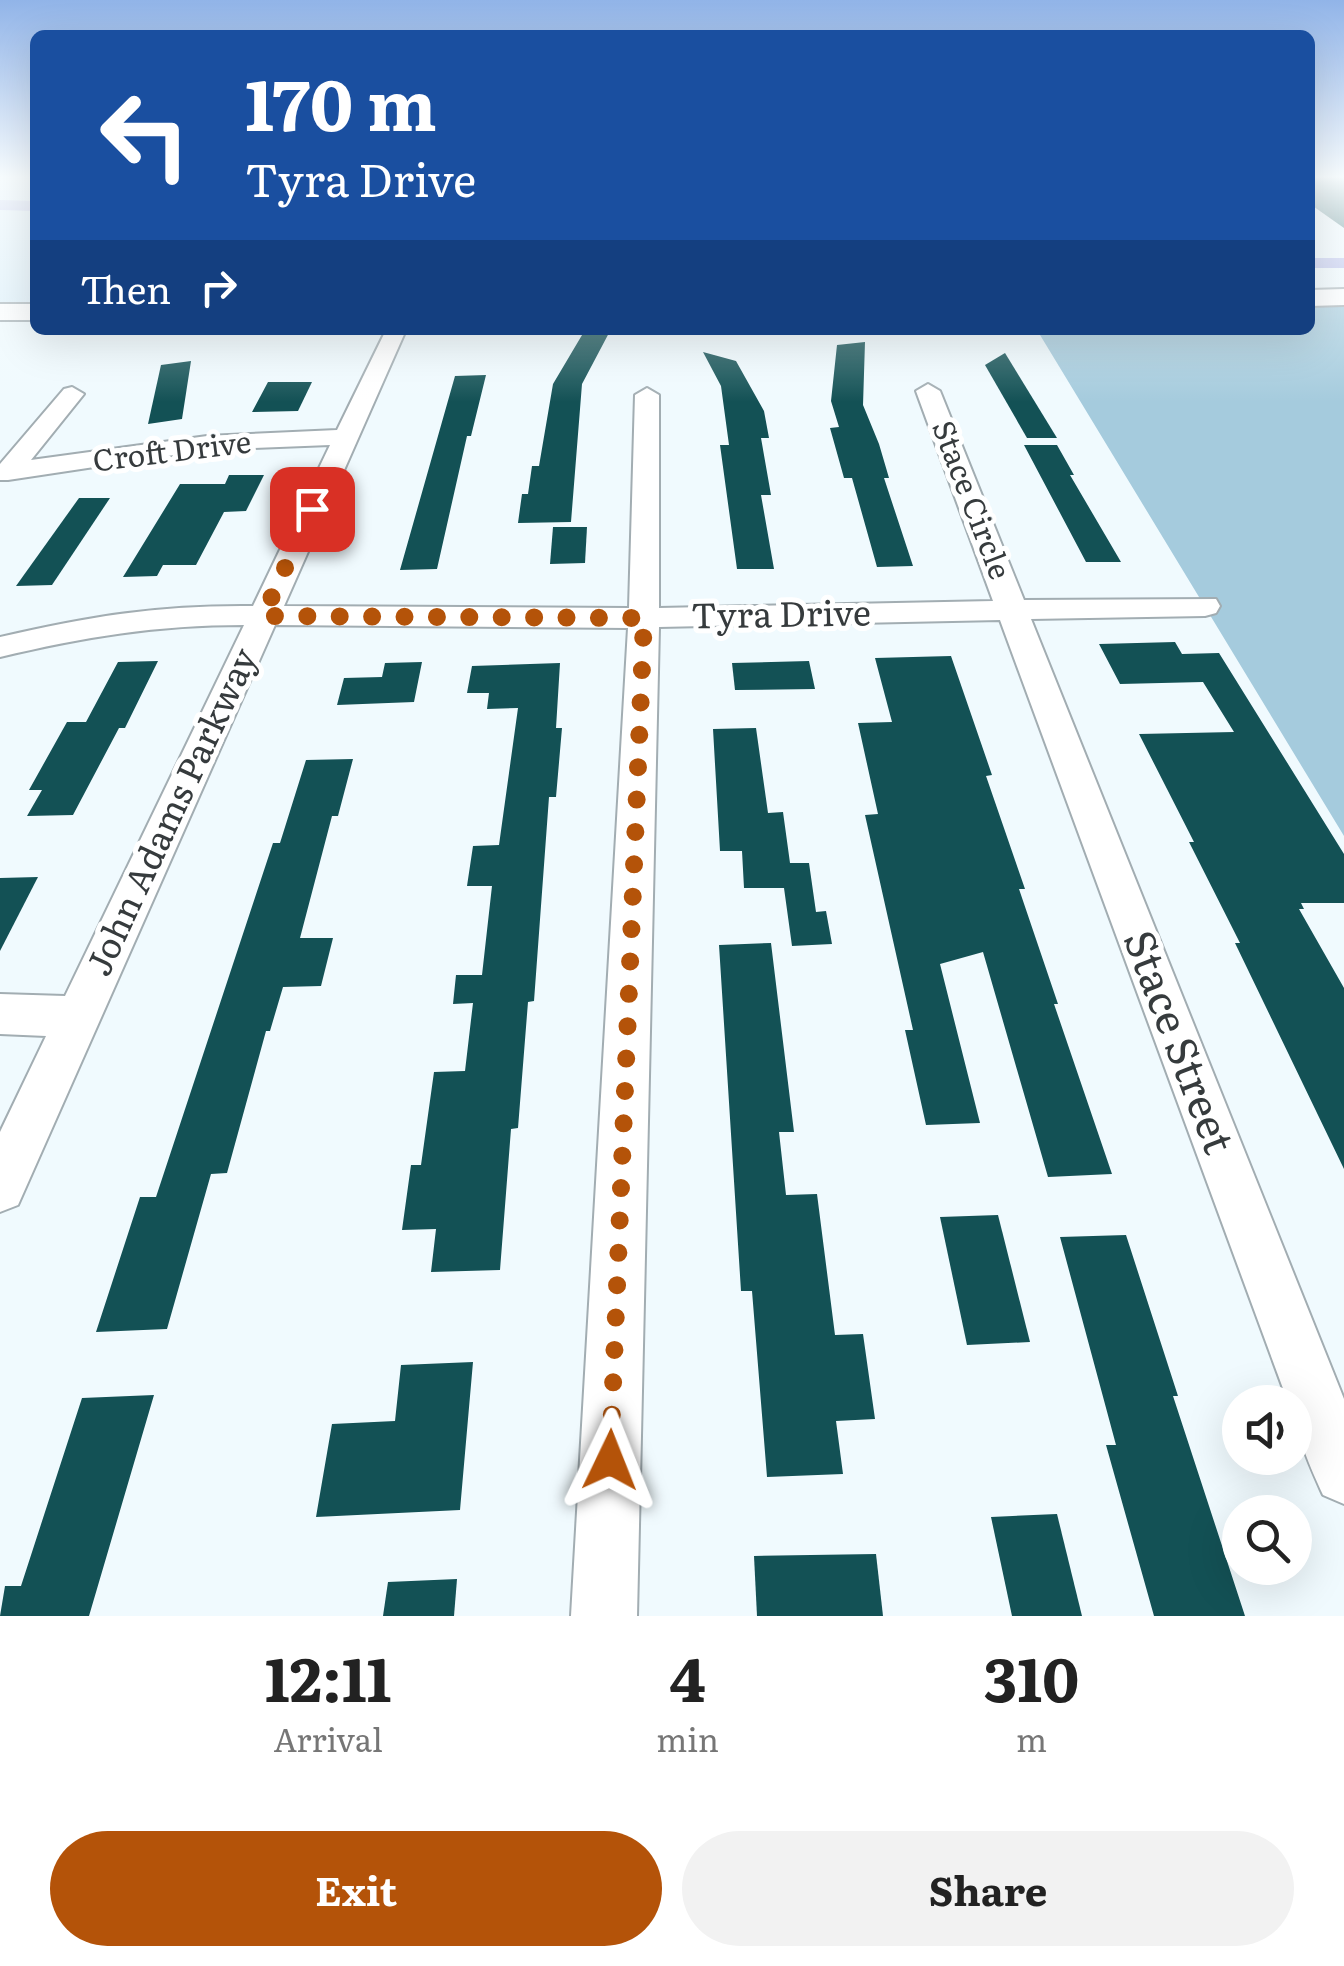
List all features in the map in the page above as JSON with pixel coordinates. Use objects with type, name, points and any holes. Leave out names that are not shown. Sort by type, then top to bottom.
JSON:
[{"type":"main road","points":[[1315,298],[1344,297]]},
{"type":"main road","points":[[0,312],[30,312]]},
{"type":"street","name":"John Adams Parkway","points":[[0,1186],[394,335]]},
{"type":"street","name":"Stace Circle","points":[[928,392],[1014,609]]},
{"type":"street","points":[[4,472],[72,394]]},
{"type":"street","points":[[604,1616],[644,618],[648,395]]},
{"type":"street","name":"Croft Drive","points":[[4,472],[207,443],[345,437]]},
{"type":"street","name":"Tyra Drive","points":[[0,647],[139,618],[644,618],[1205,606]]},
{"type":"street","name":"Stace Street","points":[[1014,609],[1344,1474]]},
{"type":"street","points":[[0,1014],[78,1018]]},
{"type":"shaded area","points":[[0,251],[30,251],[30,312],[0,312]]},
{"type":"shaded area","points":[[1344,297],[1344,836],[1040,335],[1315,335],[1315,298]]},
{"type":"building","points":[[582,335],[608,335],[582,384],[571,522],[518,523],[522,494],[528,494],[532,466],[539,466],[553,384]]},
{"type":"building","points":[[865,342],[863,405],[879,444],[889,478],[884,478],[913,566],[877,567],[852,478],[844,478],[830,428],[839,427],[831,401],[837,345]]},
{"type":"building","points":[[703,352],[736,361],[764,411],[769,438],[761,438],[771,495],[761,495],[774,569],[737,569],[720,445],[729,445],[721,386]]},
{"type":"building","points":[[1005,353],[1057,438],[1027,438],[985,365]]},
{"type":"building","points":[[191,361],[182,419],[148,424],[161,365]]},
{"type":"building","points":[[486,375],[471,436],[467,436],[437,569],[400,570],[455,376]]},
{"type":"building","points":[[268,382],[312,382],[298,411],[252,412]]},
{"type":"building","points":[[1024,445],[1057,445],[1121,562],[1086,562]]},
{"type":"building","points":[[229,475],[264,475],[246,511],[224,512],[196,565],[163,565],[157,576],[123,577],[180,484],[225,484]]},
{"type":"building","points":[[79,498],[110,498],[52,585],[16,586]]},
{"type":"building","points":[[553,527],[587,527],[585,563],[550,564]]},
{"type":"building","points":[[1175,642],[1182,654],[1219,653],[1344,854],[1344,903],[1301,903],[1304,909],[1299,909],[1344,988],[1344,1169],[1189,842],[1194,842],[1139,734],[1234,732],[1203,682],[1120,684],[1099,644]]},
{"type":"building","points":[[951,656],[992,775],[986,776],[1025,889],[1019,889],[1058,1004],[1054,1004],[1112,1174],[1048,1177],[983,952],[940,964],[980,1123],[926,1125],[905,1030],[913,1030],[865,815],[878,814],[858,723],[892,722],[875,658]]},
{"type":"building","points":[[158,661],[125,728],[119,728],[73,815],[27,816],[42,790],[29,790],[67,722],[86,722],[118,662]]},
{"type":"building","points":[[809,661],[815,689],[735,690],[732,663]]},
{"type":"building","points":[[422,662],[414,702],[337,705],[344,678],[382,677],[385,663]]},
{"type":"building","points":[[560,663],[556,728],[562,728],[556,797],[549,797],[534,1001],[528,1002],[518,1128],[511,1129],[500,1270],[431,1272],[436,1229],[402,1230],[411,1165],[421,1165],[434,1072],[465,1071],[473,1003],[453,1004],[456,975],[482,975],[492,886],[467,886],[473,846],[499,845],[518,708],[487,709],[489,693],[467,693],[472,666]]},
{"type":"building","points":[[756,728],[768,813],[783,812],[790,863],[809,863],[816,912],[826,911],[832,944],[792,946],[784,888],[744,888],[742,851],[720,851],[713,729]]},
{"type":"building","points":[[353,759],[338,816],[332,816],[300,938],[333,938],[321,986],[283,987],[270,1031],[266,1031],[227,1173],[211,1174],[167,1329],[96,1332],[140,1197],[156,1197],[273,843],[280,843],[306,760]]},
{"type":"building","points":[[38,877],[0,951],[0,878]]},
{"type":"building","points":[[771,943],[794,1132],[779,1132],[786,1195],[817,1194],[835,1335],[863,1334],[875,1419],[836,1421],[843,1474],[767,1477],[752,1291],[741,1291],[719,945]]},
{"type":"building","points":[[998,1215],[1030,1342],[967,1345],[940,1217]]},
{"type":"building","points":[[1126,1235],[1222,1546],[1222,1585],[1235,1585],[1245,1616],[1154,1616],[1106,1445],[1116,1445],[1060,1237]]},
{"type":"building","points":[[473,1362],[460,1510],[316,1517],[332,1424],[395,1421],[401,1365]]},
{"type":"building","points":[[154,1395],[89,1616],[0,1616],[5,1586],[21,1586],[82,1398]]},
{"type":"building","points":[[1057,1514],[1082,1616],[1012,1616],[991,1517]]},
{"type":"building","points":[[876,1554],[883,1616],[757,1616],[754,1556]]},
{"type":"building","points":[[457,1579],[454,1616],[383,1616],[388,1582]]},
{"type":"waterway","points":[[1315,263],[1344,263]]},
{"type":"route","points":[[312,509],[263,616],[644,618],[610,1460]]}]
